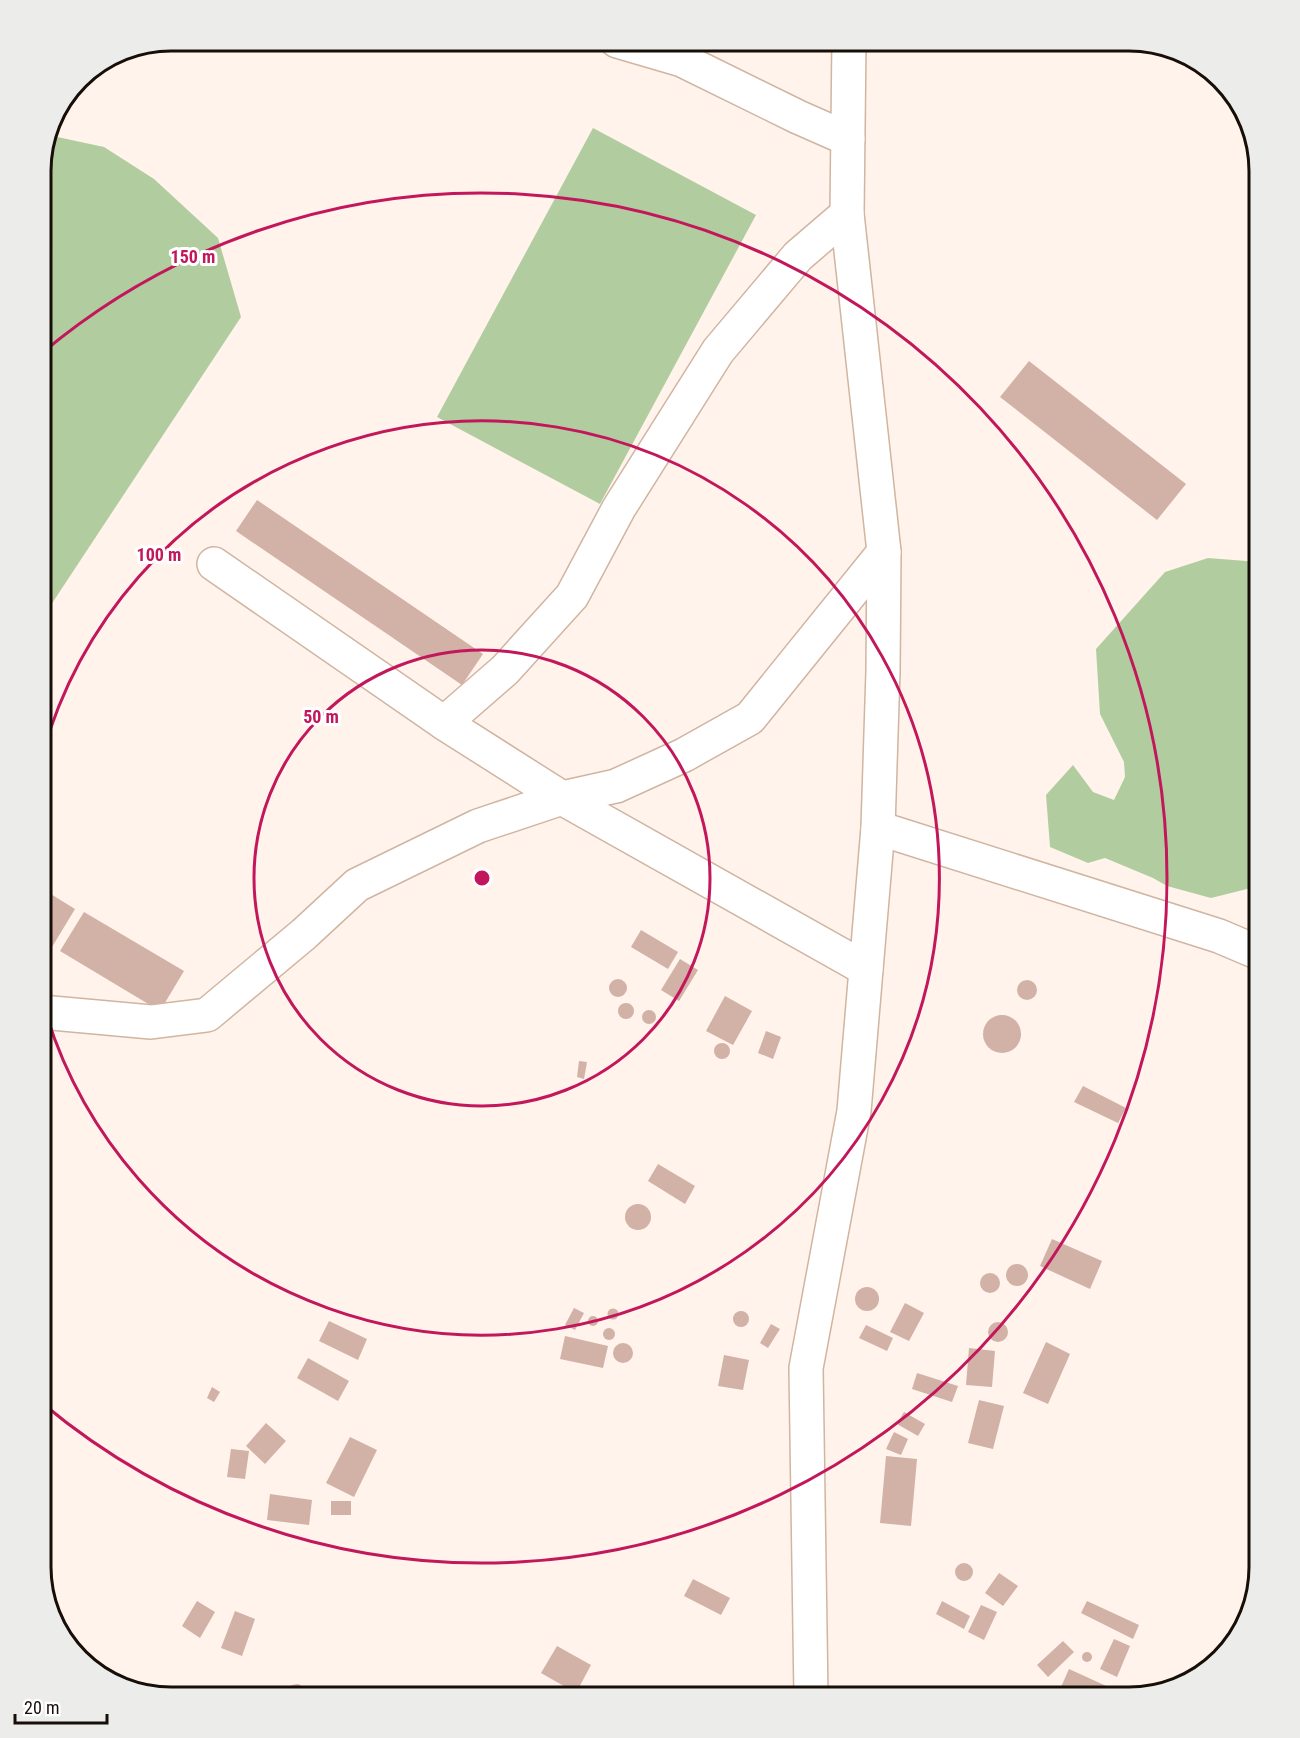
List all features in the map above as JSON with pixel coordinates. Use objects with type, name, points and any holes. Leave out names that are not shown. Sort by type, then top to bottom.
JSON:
[{"type":"street","points":[[651,51],[682,60],[798,117],[848,138]]},
{"type":"street","points":[[812,1687],[806,1368],[855,1111],[878,828],[883,671],[884,552],[847,214],[849,51]]},
{"type":"street","points":[[444,723],[505,670],[572,596],[619,508],[718,351],[798,256],[847,214]]},
{"type":"street","points":[[51,1013],[151,1022],[207,1015],[304,934],[357,885],[478,826],[562,798],[616,786],[684,756],[750,718],[884,552]]},
{"type":"street","points":[[214,564],[444,723],[562,798],[866,969]]},
{"type":"street","points":[[878,828],[1219,936],[1249,948]]},
{"type":"green space","points":[[593,128],[756,215],[600,504],[437,417]]},
{"type":"green space","points":[[56,137],[104,147],[154,179],[218,238],[241,317],[51,605],[51,163]]},
{"type":"green space","points":[[1208,558],[1249,561],[1249,888],[1211,898],[1167,886],[1105,858],[1088,863],[1050,847],[1046,795],[1073,765],[1093,792],[1114,800],[1125,777],[1124,762],[1100,714],[1096,649],[1165,572]]},
{"type":"building","points":[[1029,361],[1186,484],[1157,520],[1000,397]]},
{"type":"building","points":[[257,500],[483,654],[462,685],[236,531]]},
{"type":"building","points":[[51,894],[75,909],[51,949]]},
{"type":"building","points":[[84,912],[184,971],[160,1011],[60,951]]},
{"type":"building","points":[[641,930],[678,952],[668,969],[631,947]]},
{"type":"building","points":[[680,959],[698,970],[679,1001],[661,990]]},
{"type":"building","points":[[618,979],[624,982],[627,988],[624,994],[618,997],[612,994],[609,988],[612,982]]},
{"type":"building","points":[[1027,980],[1034,983],[1037,990],[1034,997],[1027,1000],[1020,997],[1017,990],[1020,983]]},
{"type":"building","points":[[725,996],[752,1011],[733,1045],[706,1031]]},
{"type":"building","points":[[626,1003],[632,1005],[634,1011],[632,1017],[626,1019],[620,1017],[618,1011],[620,1005]]},
{"type":"building","points":[[649,1010],[654,1012],[656,1017],[654,1022],[649,1024],[644,1022],[642,1017],[644,1012]]},
{"type":"building","points":[[1002,1015],[1015,1021],[1021,1034],[1015,1047],[1002,1053],[989,1047],[983,1034],[989,1021]]},
{"type":"building","points":[[766,1031],[781,1037],[773,1059],[758,1053]]},
{"type":"building","points":[[722,1043],[730,1051],[722,1059],[714,1051]]},
{"type":"building","points":[[579,1061],[587,1062],[584,1079],[577,1077]]},
{"type":"building","points":[[1083,1086],[1126,1108],[1118,1123],[1074,1102]]},
{"type":"building","points":[[658,1164],[695,1186],[685,1204],[648,1181]]},
{"type":"building","points":[[638,1204],[647,1208],[651,1217],[647,1226],[638,1230],[629,1226],[625,1217],[629,1208]]},
{"type":"building","points":[[1052,1239],[1102,1261],[1090,1289],[1040,1266]]},
{"type":"building","points":[[1013,1264],[1021,1264],[1028,1271],[1028,1279],[1021,1286],[1013,1286],[1006,1279],[1006,1271]]},
{"type":"building","points":[[990,1273],[997,1276],[1000,1283],[997,1290],[990,1293],[983,1290],[980,1283],[983,1276]]},
{"type":"building","points":[[867,1287],[872,1288],[878,1294],[878,1304],[872,1310],[867,1311],[862,1310],[856,1304],[855,1299],[856,1294],[862,1288]]},
{"type":"building","points":[[905,1303],[924,1313],[909,1341],[890,1332]]},
{"type":"building","points":[[574,1308],[584,1313],[575,1330],[565,1325]]},
{"type":"building","points":[[613,1308],[619,1314],[613,1320],[607,1314]]},
{"type":"building","points":[[738,1311],[744,1311],[749,1319],[747,1325],[738,1327],[733,1322],[733,1316]]},
{"type":"building","points":[[593,1316],[598,1321],[593,1326],[588,1321]]},
{"type":"building","points":[[329,1321],[367,1339],[358,1360],[319,1341]]},
{"type":"building","points":[[998,1322],[1005,1325],[1008,1332],[1005,1339],[998,1342],[991,1339],[988,1332],[991,1325]]},
{"type":"building","points":[[771,1324],[780,1329],[768,1348],[760,1343]]},
{"type":"building","points":[[866,1325],[893,1338],[887,1351],[859,1338]]},
{"type":"building","points":[[609,1328],[615,1334],[609,1340],[603,1334]]},
{"type":"building","points":[[565,1336],[608,1346],[603,1368],[560,1359]]},
{"type":"building","points":[[1046,1342],[1070,1354],[1048,1404],[1023,1393]]},
{"type":"building","points":[[623,1343],[630,1346],[633,1353],[630,1360],[623,1363],[616,1360],[613,1353],[616,1346]]},
{"type":"building","points":[[969,1348],[995,1351],[992,1387],[966,1385]]},
{"type":"building","points":[[724,1355],[749,1360],[743,1390],[718,1386]]},
{"type":"building","points":[[308,1358],[349,1381],[338,1401],[297,1378]]},
{"type":"building","points":[[917,1373],[958,1386],[952,1402],[912,1389]]},
{"type":"building","points":[[212,1387],[220,1392],[214,1402],[207,1398]]},
{"type":"building","points":[[979,1400],[1004,1406],[993,1449],[968,1443]]},
{"type":"building","points":[[904,1412],[925,1424],[918,1436],[897,1424]]},
{"type":"building","points":[[266,1423],[286,1441],[265,1464],[246,1446]]},
{"type":"building","points":[[894,1432],[908,1439],[901,1455],[886,1449]]},
{"type":"building","points":[[350,1437],[377,1450],[354,1497],[326,1483]]},
{"type":"building","points":[[231,1449],[249,1451],[245,1479],[227,1477]]},
{"type":"building","points":[[886,1456],[917,1459],[911,1526],[880,1523]]},
{"type":"building","points":[[270,1494],[312,1500],[309,1525],[267,1520]]},
{"type":"building","points":[[331,1501],[351,1501],[351,1515],[331,1515]]},
{"type":"building","points":[[960,1563],[968,1563],[973,1568],[971,1579],[960,1581],[955,1576],[955,1568]]},
{"type":"building","points":[[999,1573],[1018,1586],[1003,1606],[985,1593]]},
{"type":"building","points":[[693,1579],[730,1598],[721,1615],[684,1596]]},
{"type":"building","points":[[197,1601],[215,1612],[200,1638],[182,1626]]},
{"type":"building","points":[[942,1601],[970,1616],[964,1629],[936,1614]]},
{"type":"building","points":[[1087,1601],[1139,1625],[1133,1639],[1081,1613]]},
{"type":"building","points":[[981,1605],[997,1612],[984,1640],[968,1632]]},
{"type":"building","points":[[235,1611],[255,1619],[242,1656],[221,1648]]},
{"type":"building","points":[[1114,1639],[1130,1646],[1117,1677],[1100,1669]]},
{"type":"building","points":[[1063,1641],[1074,1652],[1048,1677],[1037,1665]]},
{"type":"building","points":[[557,1646],[591,1665],[579,1687],[566,1687],[541,1673]]},
{"type":"building","points":[[1087,1652],[1092,1657],[1087,1662],[1082,1657]]},
{"type":"building","points":[[1069,1669],[1109,1687],[1061,1687]]},
{"type":"building","points":[[298,1684],[304,1687],[290,1687]]}]
